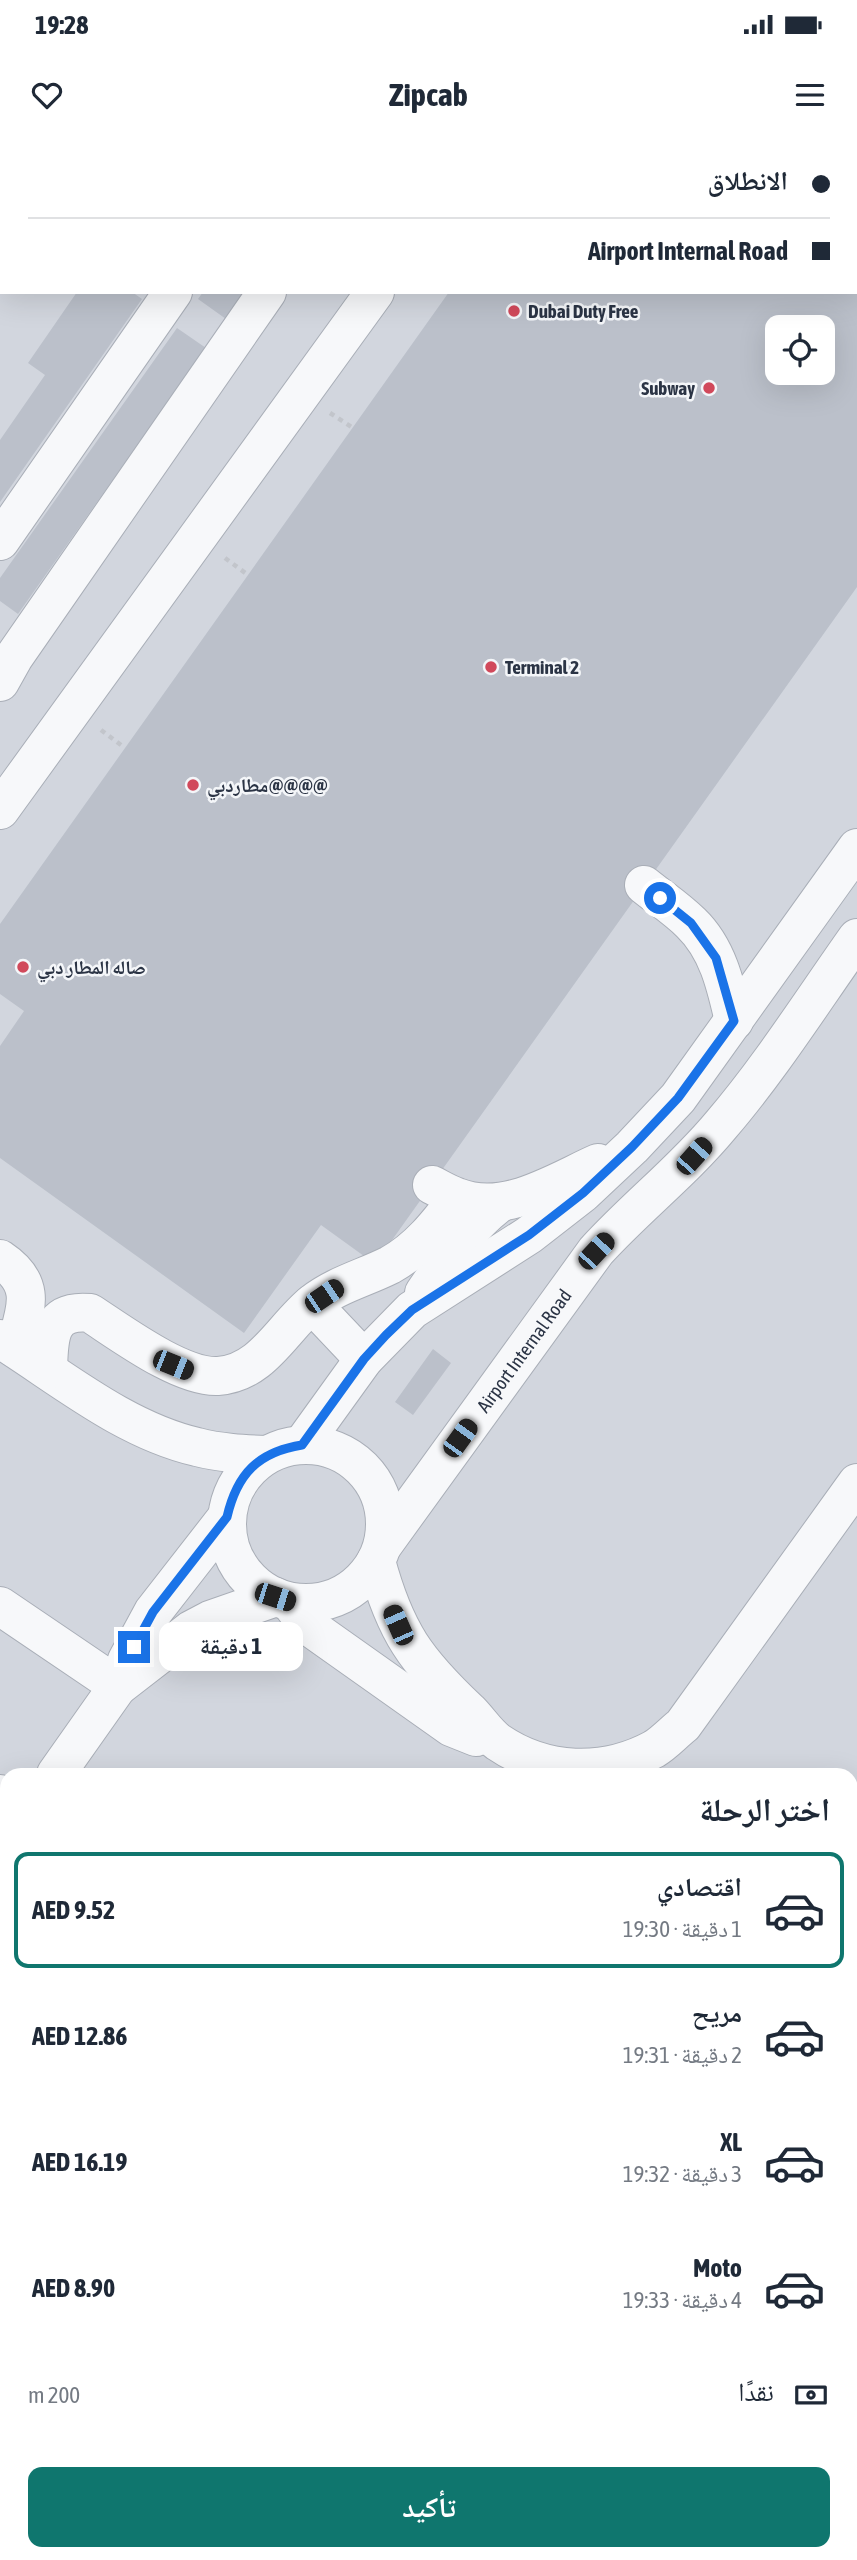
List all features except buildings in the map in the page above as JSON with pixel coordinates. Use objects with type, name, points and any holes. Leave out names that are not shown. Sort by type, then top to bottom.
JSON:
[{"type":"street","points":[[0,541],[172,294]]},
{"type":"street","points":[[0,682],[14,657],[266,294]]},
{"type":"street","points":[[1,805],[373,294]]},
{"type":"street","name":"Airport Internal Road","points":[[857,848],[678,1098],[632,1147],[583,1193],[529,1235],[412,1310],[364,1359],[284,1450],[251,1467],[240,1481],[227,1517],[227,1533],[238,1565],[248,1578],[261,1589],[283,1599],[311,1603],[331,1599],[357,1584],[589,1260],[628,1216],[694,1156],[722,1125],[857,938]]},
{"type":"street","points":[[644,885],[691,923],[705,939],[716,958],[734,1021]]},
{"type":"street","points":[[48,1370],[49,1340],[54,1324],[64,1315],[76,1312],[90,1313],[173,1365],[195,1374],[217,1376],[240,1371],[259,1359],[312,1304],[336,1288],[389,1265],[414,1249],[435,1229],[445,1192],[478,1202],[501,1202],[523,1196],[632,1147]]},
{"type":"street","points":[[412,1310],[463,1237],[501,1202]]},
{"type":"street","points":[[0,1259],[14,1268],[25,1288],[27,1300],[7,1344],[112,1410],[163,1436],[196,1447],[229,1453],[321,1446],[355,1461],[368,1474],[378,1490],[385,1527],[379,1553],[385,1595],[414,1653],[431,1675],[495,1741],[524,1758],[569,1768]]},
{"type":"street","points":[[312,1304],[364,1359]]},
{"type":"street","points":[[596,1768],[625,1762],[656,1748],[683,1726],[857,1483]]},
{"type":"street","name":"Airport Internal Road","points":[[60,1768],[118,1686],[131,1651],[153,1612],[227,1517]]},
{"type":"street","points":[[283,1599],[314,1630],[450,1727],[495,1741]]},
{"type":"street","name":"Airport Internal Road","points":[[118,1686],[191,1630],[210,1620],[283,1599]]},
{"type":"street","points":[[0,1606],[118,1686]]},
{"type":"shaded area","points":[[0,294],[857,294],[857,1768],[0,1768]]},
{"type":"place","name":"Dubai Duty Free","points":[[514,311]]},
{"type":"place","name":"Subway","points":[[709,388]]},
{"type":"place","name":"Terminal 2","points":[[491,667]]},
{"type":"place","name":"مطاردبي@@@@","points":[[193,785]]},
{"type":"place","name":"صاله المطار دبي","points":[[23,967]]},
{"type":"route","points":[[134,1647],[153,1612],[227,1517],[240,1481],[251,1467],[266,1455],[302,1445],[364,1359],[412,1310],[529,1235],[583,1193],[632,1147],[678,1098],[734,1021],[716,958],[705,939],[691,923],[660,898]]}]
